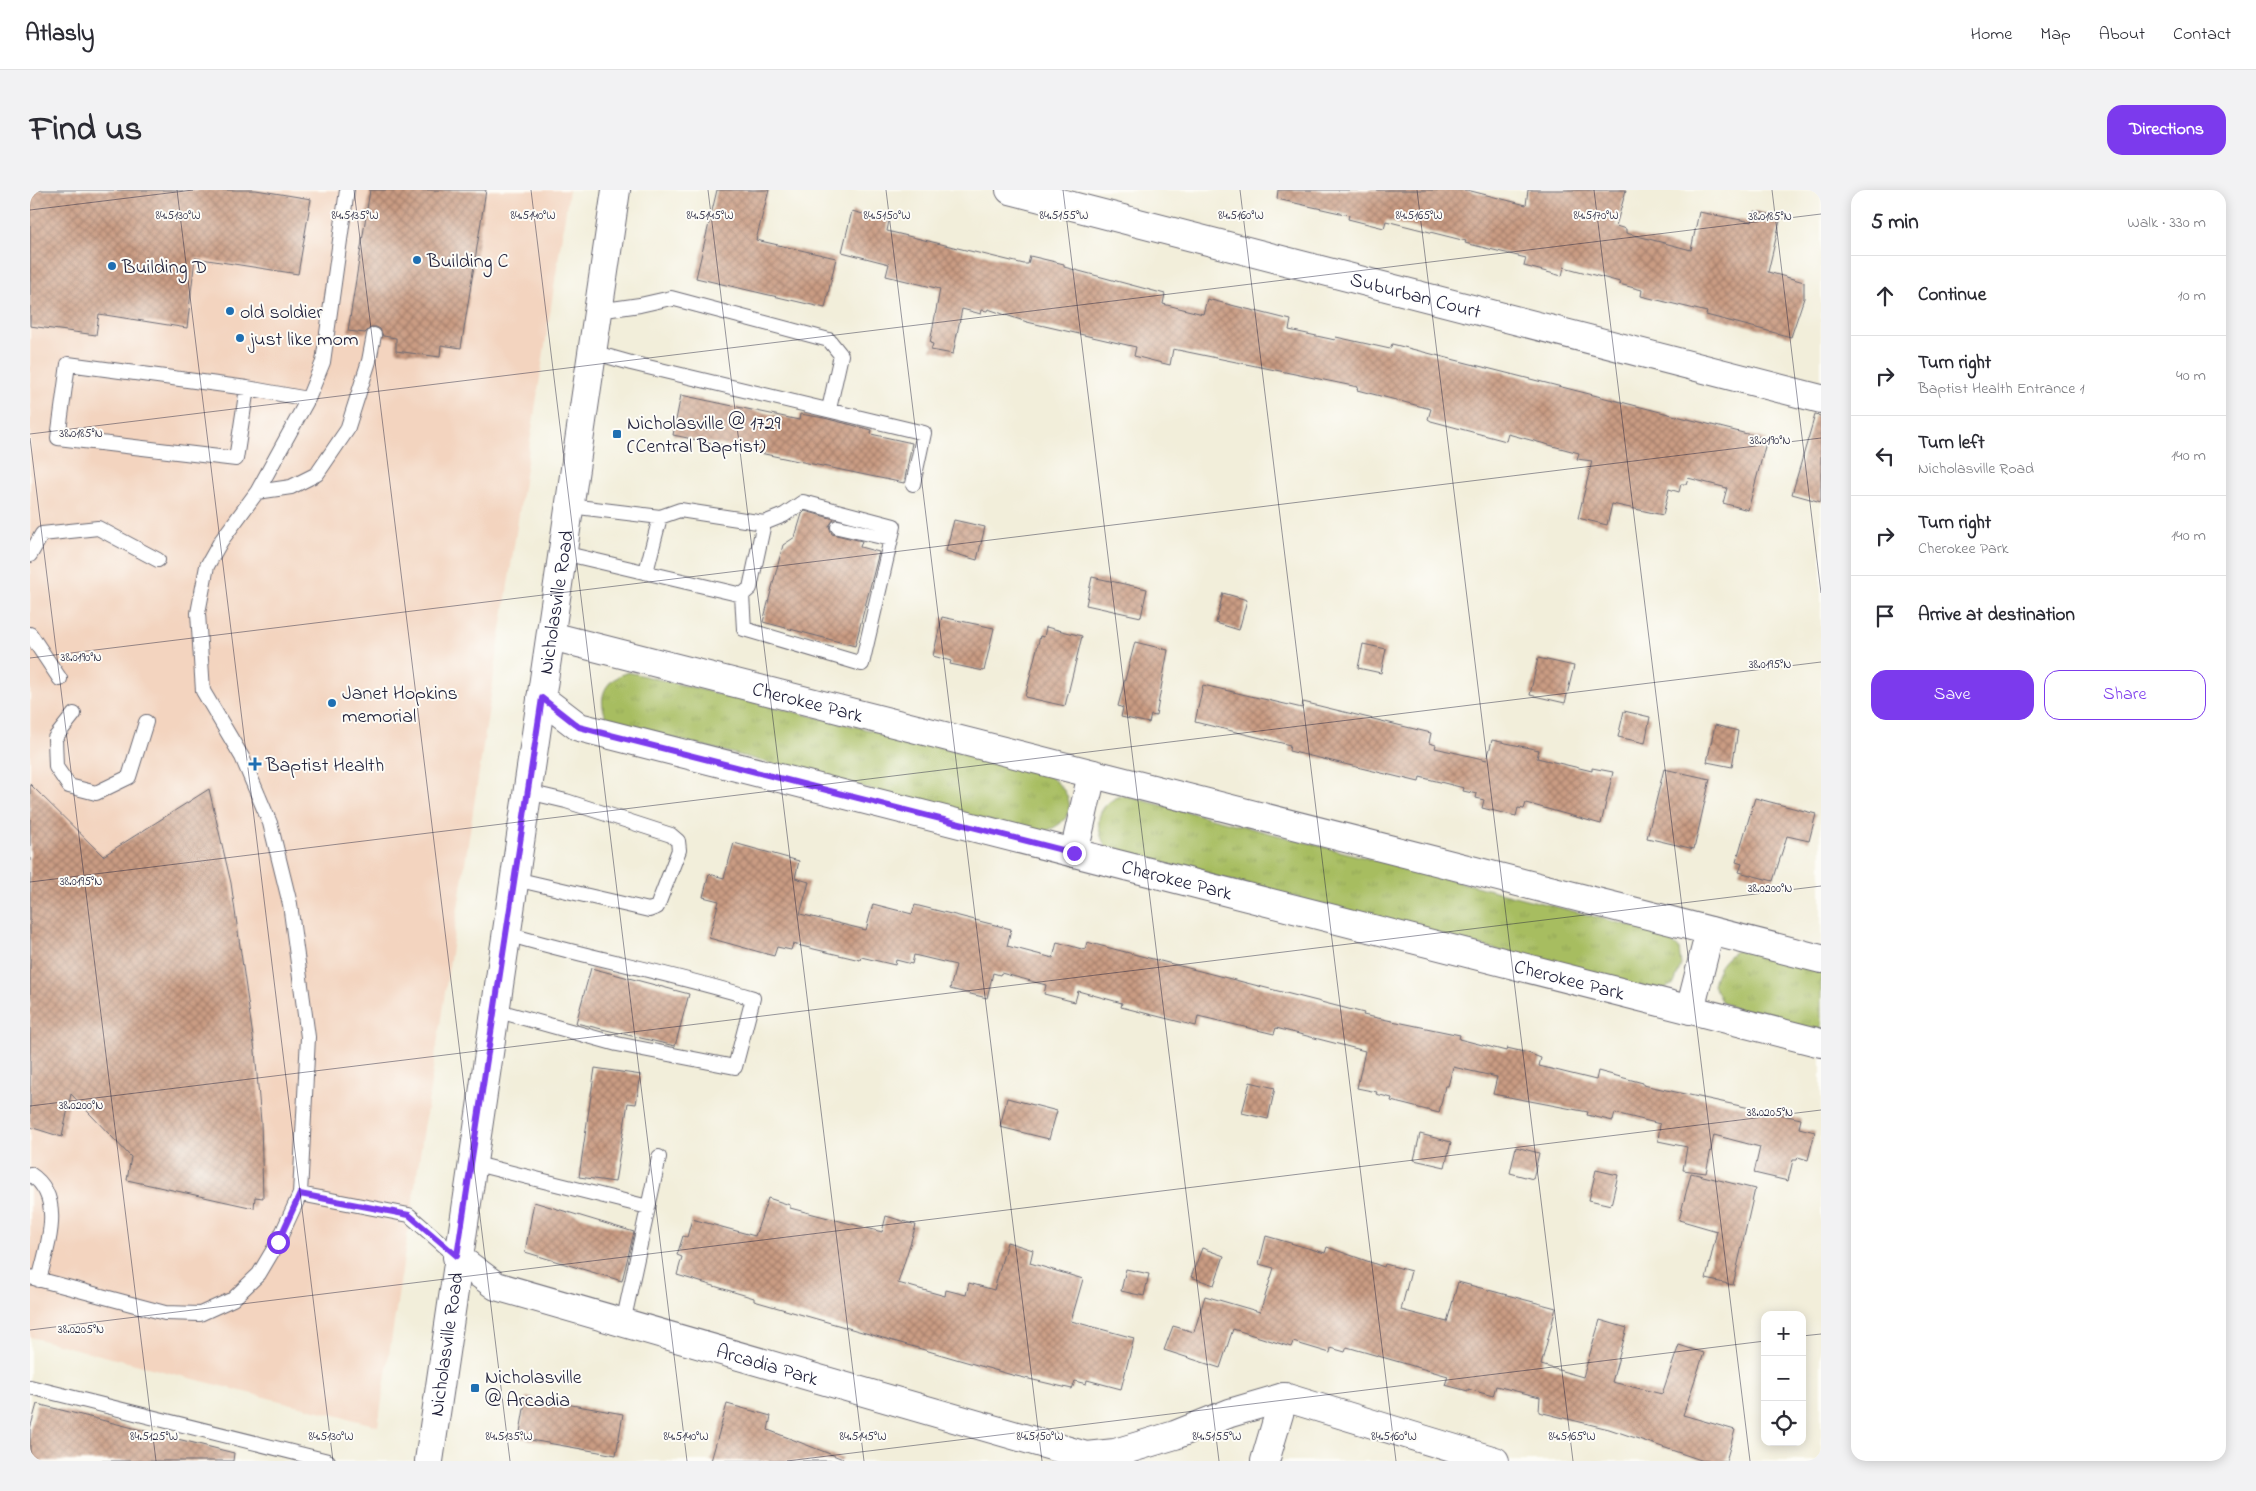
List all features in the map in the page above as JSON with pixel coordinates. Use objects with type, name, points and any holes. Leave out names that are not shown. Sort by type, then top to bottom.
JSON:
[{"type":"street","name":"Nicholasville Road","points":[[429,1461],[457,1256],[507,934],[616,190]]},
{"type":"street","name":"Suburban Court","points":[[1010,190],[1821,399]]},
{"type":"street","name":"Cherokee Park","points":[[551,636],[1821,959]]},
{"type":"street","name":"Cherokee Park","points":[[542,698],[579,727],[1821,1043]]},
{"type":"street","points":[[1074,853],[1092,774]]},
{"type":"street","points":[[1690,1010],[1710,931]]},
{"type":"street","name":"Arcadia Park","points":[[457,1256],[496,1286],[1088,1459],[1175,1435],[1230,1412],[1284,1397]]},
{"type":"street","points":[[1265,1461],[1284,1397],[1495,1461]]},
{"type":"lane","points":[[30,1174],[37,1179],[50,1200],[51,1230],[35,1278],[165,1313],[200,1314],[233,1299],[258,1274],[278,1242],[300,1194],[308,1036],[290,904],[270,823],[242,756],[203,691],[198,613],[207,566],[221,542],[257,492],[308,399],[323,362],[347,190]]},
{"type":"lane","points":[[598,312],[640,306],[671,298],[829,340],[841,356],[829,409]]},
{"type":"lane","points":[[257,492],[291,487],[317,474],[347,430],[369,361],[374,334]]},
{"type":"lane","points":[[592,352],[924,433],[913,484]]},
{"type":"lane","points":[[247,388],[236,458],[58,438],[68,364],[247,388],[308,399]]},
{"type":"lane","points":[[570,506],[660,517],[680,510],[764,523],[784,515],[803,502],[894,526],[862,664],[744,630],[742,595]]},
{"type":"lane","points":[[784,515],[800,519]]},
{"type":"lane","points":[[646,572],[660,517]]},
{"type":"lane","points":[[742,595],[750,588],[764,523]]},
{"type":"lane","points":[[30,555],[42,534],[98,528],[158,560]]},
{"type":"lane","points":[[838,528],[891,539]]},
{"type":"lane","points":[[563,553],[742,595]]},
{"type":"lane","points":[[30,634],[60,680]]},
{"type":"lane","points":[[74,714],[54,738],[56,767],[68,786],[96,793],[129,777],[146,722]]},
{"type":"lane","points":[[515,879],[649,910],[657,907],[679,850],[678,841],[671,835],[566,801],[528,792]]},
{"type":"lane","points":[[495,1010],[617,1044],[735,1067],[753,998],[713,986],[546,946],[507,934]]},
{"type":"lane","points":[[624,1322],[659,1157]]},
{"type":"lane","points":[[472,1163],[648,1207]]},
{"type":"lane","points":[[300,1194],[409,1215],[457,1256]]},
{"type":"lane","points":[[30,1387],[328,1461]]},
{"type":"shaded area","name":"Baptist Health","points":[[30,190],[569,190],[378,1426],[30,1337]]},
{"type":"green space","points":[[628,672],[1040,771],[1052,778],[1067,796],[1068,814],[1062,822],[1038,833],[608,721],[604,713],[604,691],[613,680]]},
{"type":"green space","points":[[1122,795],[1662,934],[1679,948],[1681,965],[1674,984],[1665,988],[1644,988],[1106,848],[1100,831],[1099,817],[1106,805]]},
{"type":"green space","points":[[1735,951],[1750,951],[1821,969],[1821,1030],[1738,1010],[1721,1001],[1713,985],[1714,979],[1726,958]]},
{"type":"building","name":"Building D","points":[[30,190],[256,190],[311,199],[298,274],[195,258],[187,328],[99,314],[96,335],[30,326]]},
{"type":"building","name":"Building C","points":[[370,190],[486,190],[461,348],[441,345],[440,357],[396,351],[396,338],[383,336],[380,329],[376,327],[371,327],[365,333],[348,331]]},
{"type":"building","points":[[717,190],[769,190],[756,240],[836,258],[825,308],[696,278]]},
{"type":"building","points":[[1278,190],[1467,190],[1526,205],[1528,190],[1626,190],[1616,226],[1626,229],[1626,233],[1691,250],[1699,212],[1752,222],[1755,211],[1781,217],[1768,272],[1804,282],[1804,298],[1791,337],[1706,315],[1707,312],[1641,296],[1642,290],[1619,284],[1620,282],[1564,267],[1562,276],[1524,266],[1526,258],[1465,243],[1466,241],[1386,221],[1384,228],[1348,219],[1349,215],[1277,199]]},
{"type":"building","points":[[852,211],[889,221],[887,231],[1024,264],[1028,264],[1030,256],[1064,264],[1064,267],[1165,294],[1163,304],[1203,314],[1207,299],[1291,320],[1289,330],[1335,340],[1336,337],[1390,349],[1392,344],[1767,439],[1748,510],[1723,503],[1727,488],[1688,478],[1686,484],[1681,484],[1679,492],[1669,489],[1663,515],[1612,504],[1607,525],[1578,518],[1592,461],[1577,459],[1579,453],[1508,434],[1506,441],[1431,421],[1428,419],[1431,409],[1357,390],[1358,387],[1173,349],[1170,365],[1134,356],[1136,347],[1027,322],[988,309],[987,311],[982,310],[981,314],[962,309],[953,354],[931,350],[933,344],[930,343],[940,289],[886,276],[889,264],[842,252]]},
{"type":"building","points":[[681,395],[799,420],[800,414],[824,418],[872,430],[871,434],[912,443],[904,483],[673,435]]},
{"type":"building","points":[[1815,415],[1821,416],[1821,502],[1792,494]]},
{"type":"building","points":[[805,511],[834,519],[829,526],[832,534],[862,541],[860,547],[879,552],[855,646],[763,622],[783,545],[795,537],[802,514]]},
{"type":"building","points":[[954,520],[985,527],[977,560],[946,551]]},
{"type":"building","points":[[1092,577],[1147,589],[1141,617],[1086,605]]},
{"type":"building","points":[[1223,593],[1247,600],[1239,630],[1216,623]]},
{"type":"building","points":[[942,617],[994,628],[984,671],[950,664],[951,661],[933,656]]},
{"type":"building","points":[[1046,627],[1082,636],[1065,706],[1025,697],[1040,636],[1044,637]]},
{"type":"building","points":[[1135,642],[1168,650],[1156,716],[1151,715],[1149,723],[1121,717],[1123,708],[1118,706]]},
{"type":"building","points":[[1363,644],[1386,649],[1381,673],[1358,668]]},
{"type":"building","points":[[1538,658],[1574,666],[1565,703],[1530,695]]},
{"type":"building","points":[[1203,685],[1302,708],[1303,702],[1431,733],[1429,743],[1436,745],[1435,748],[1487,760],[1492,740],[1539,750],[1537,758],[1592,771],[1592,768],[1613,772],[1601,824],[1526,803],[1524,809],[1518,808],[1516,816],[1482,808],[1484,800],[1476,798],[1477,794],[1463,791],[1464,788],[1420,777],[1419,782],[1289,751],[1290,745],[1195,722]]},
{"type":"building","points":[[1624,711],[1650,717],[1645,743],[1618,737]]},
{"type":"building","points":[[1715,725],[1738,731],[1732,767],[1707,762]]},
{"type":"building","points":[[1664,769],[1710,779],[1694,849],[1647,838]]},
{"type":"building","points":[[30,784],[103,856],[209,789],[231,883],[255,1051],[261,1122],[263,1198],[255,1197],[254,1208],[127,1180],[131,1157],[71,1094],[62,1137],[30,1127]]},
{"type":"building","points":[[1755,798],[1816,814],[1809,841],[1787,836],[1773,881],[1739,872],[1742,864],[1736,862]]},
{"type":"building","points":[[734,843],[799,861],[795,878],[809,882],[800,914],[866,930],[873,904],[912,914],[915,905],[1011,929],[1007,946],[1053,958],[1057,942],[1085,950],[1087,942],[1364,1013],[1363,1015],[1460,1035],[1459,1039],[1506,1051],[1507,1048],[1528,1053],[1541,1058],[1539,1066],[1596,1080],[1598,1071],[1643,1083],[1643,1085],[1801,1119],[1799,1128],[1815,1132],[1808,1160],[1798,1157],[1797,1160],[1793,1160],[1788,1181],[1754,1173],[1760,1147],[1714,1135],[1706,1173],[1683,1170],[1687,1147],[1658,1141],[1660,1124],[1615,1113],[1613,1121],[1587,1115],[1588,1112],[1493,1094],[1497,1077],[1453,1067],[1448,1086],[1445,1086],[1439,1113],[1391,1101],[1392,1098],[1376,1094],[1377,1092],[1357,1088],[1365,1051],[1276,1028],[1274,1034],[1198,1016],[1196,1026],[1121,1007],[1122,1003],[1078,991],[1075,1002],[1044,994],[1046,985],[1001,973],[1000,975],[993,973],[987,998],[950,989],[956,965],[914,955],[912,964],[896,960],[895,965],[861,957],[860,960],[793,944],[791,950],[777,947],[774,956],[709,938],[719,901],[703,897],[709,874],[724,878]]},
{"type":"building","points":[[591,968],[689,994],[675,1046],[576,1023]]},
{"type":"building","points":[[595,1068],[641,1075],[636,1104],[628,1103],[615,1182],[579,1177]]},
{"type":"building","points":[[1250,1082],[1275,1088],[1268,1119],[1242,1113]]},
{"type":"building","points":[[1007,1098],[1057,1111],[1049,1139],[1000,1127]]},
{"type":"building","points":[[1420,1134],[1451,1142],[1445,1167],[1414,1160]]},
{"type":"building","points":[[1516,1147],[1539,1153],[1533,1179],[1510,1173]]},
{"type":"building","points":[[1596,1170],[1618,1175],[1611,1205],[1589,1200]]},
{"type":"building","points":[[1691,1173],[1755,1189],[1733,1285],[1706,1279],[1717,1231],[1679,1220]]},
{"type":"building","points":[[768,1198],[790,1205],[790,1208],[882,1232],[886,1216],[916,1225],[898,1283],[945,1296],[946,1290],[966,1295],[969,1283],[994,1290],[1007,1242],[1033,1250],[1030,1263],[1083,1279],[1071,1321],[1134,1338],[1121,1389],[1087,1380],[1086,1384],[1075,1381],[1072,1389],[1012,1375],[754,1301],[754,1298],[677,1275],[682,1257],[677,1255],[683,1236],[687,1237],[692,1219],[755,1236]]},
{"type":"building","points":[[534,1202],[634,1232],[622,1281],[525,1252]]},
{"type":"building","points":[[1266,1236],[1325,1253],[1327,1247],[1384,1267],[1385,1264],[1411,1271],[1401,1310],[1447,1322],[1458,1282],[1556,1308],[1541,1365],[1583,1377],[1600,1320],[1627,1328],[1612,1382],[1662,1394],[1679,1345],[1704,1353],[1683,1415],[1735,1430],[1726,1461],[1704,1461],[1609,1429],[1539,1412],[1540,1397],[1496,1386],[1493,1396],[1445,1385],[1448,1376],[1347,1347],[1345,1352],[1331,1348],[1330,1353],[1293,1342],[1291,1347],[1233,1329],[1220,1368],[1164,1350],[1173,1326],[1194,1332],[1205,1296],[1260,1312],[1274,1268],[1259,1264]]},
{"type":"building","points":[[1202,1248],[1224,1256],[1214,1285],[1191,1277]]},
{"type":"building","points":[[1126,1269],[1149,1274],[1144,1296],[1121,1291]]},
{"type":"building","points":[[526,1397],[623,1414],[616,1455],[519,1438]]},
{"type":"building","points":[[37,1404],[234,1453],[233,1461],[30,1461],[30,1429]]},
{"type":"building","points":[[727,1404],[771,1416],[768,1430],[843,1459],[842,1461],[711,1461]]},
{"type":"place","name":"Building C","points":[[417,260]]},
{"type":"place","name":"Building D","points":[[112,266]]},
{"type":"place","name":"old soldier","points":[[230,311]]},
{"type":"place","name":"just like mom","points":[[240,338]]},
{"type":"place","name":"Nicholasville @ 1729 (Central Baptist)","points":[[617,434]]},
{"type":"place","name":"Janet Hopkins memorial","points":[[332,703]]},
{"type":"place","name":"Baptist Health","points":[[255,764]]},
{"type":"place","name":"Nicholasville @ Arcadia","points":[[475,1388]]},
{"type":"route","points":[[278,1242],[300,1194],[409,1215],[457,1256],[542,698],[579,727],[1074,853]]}]
